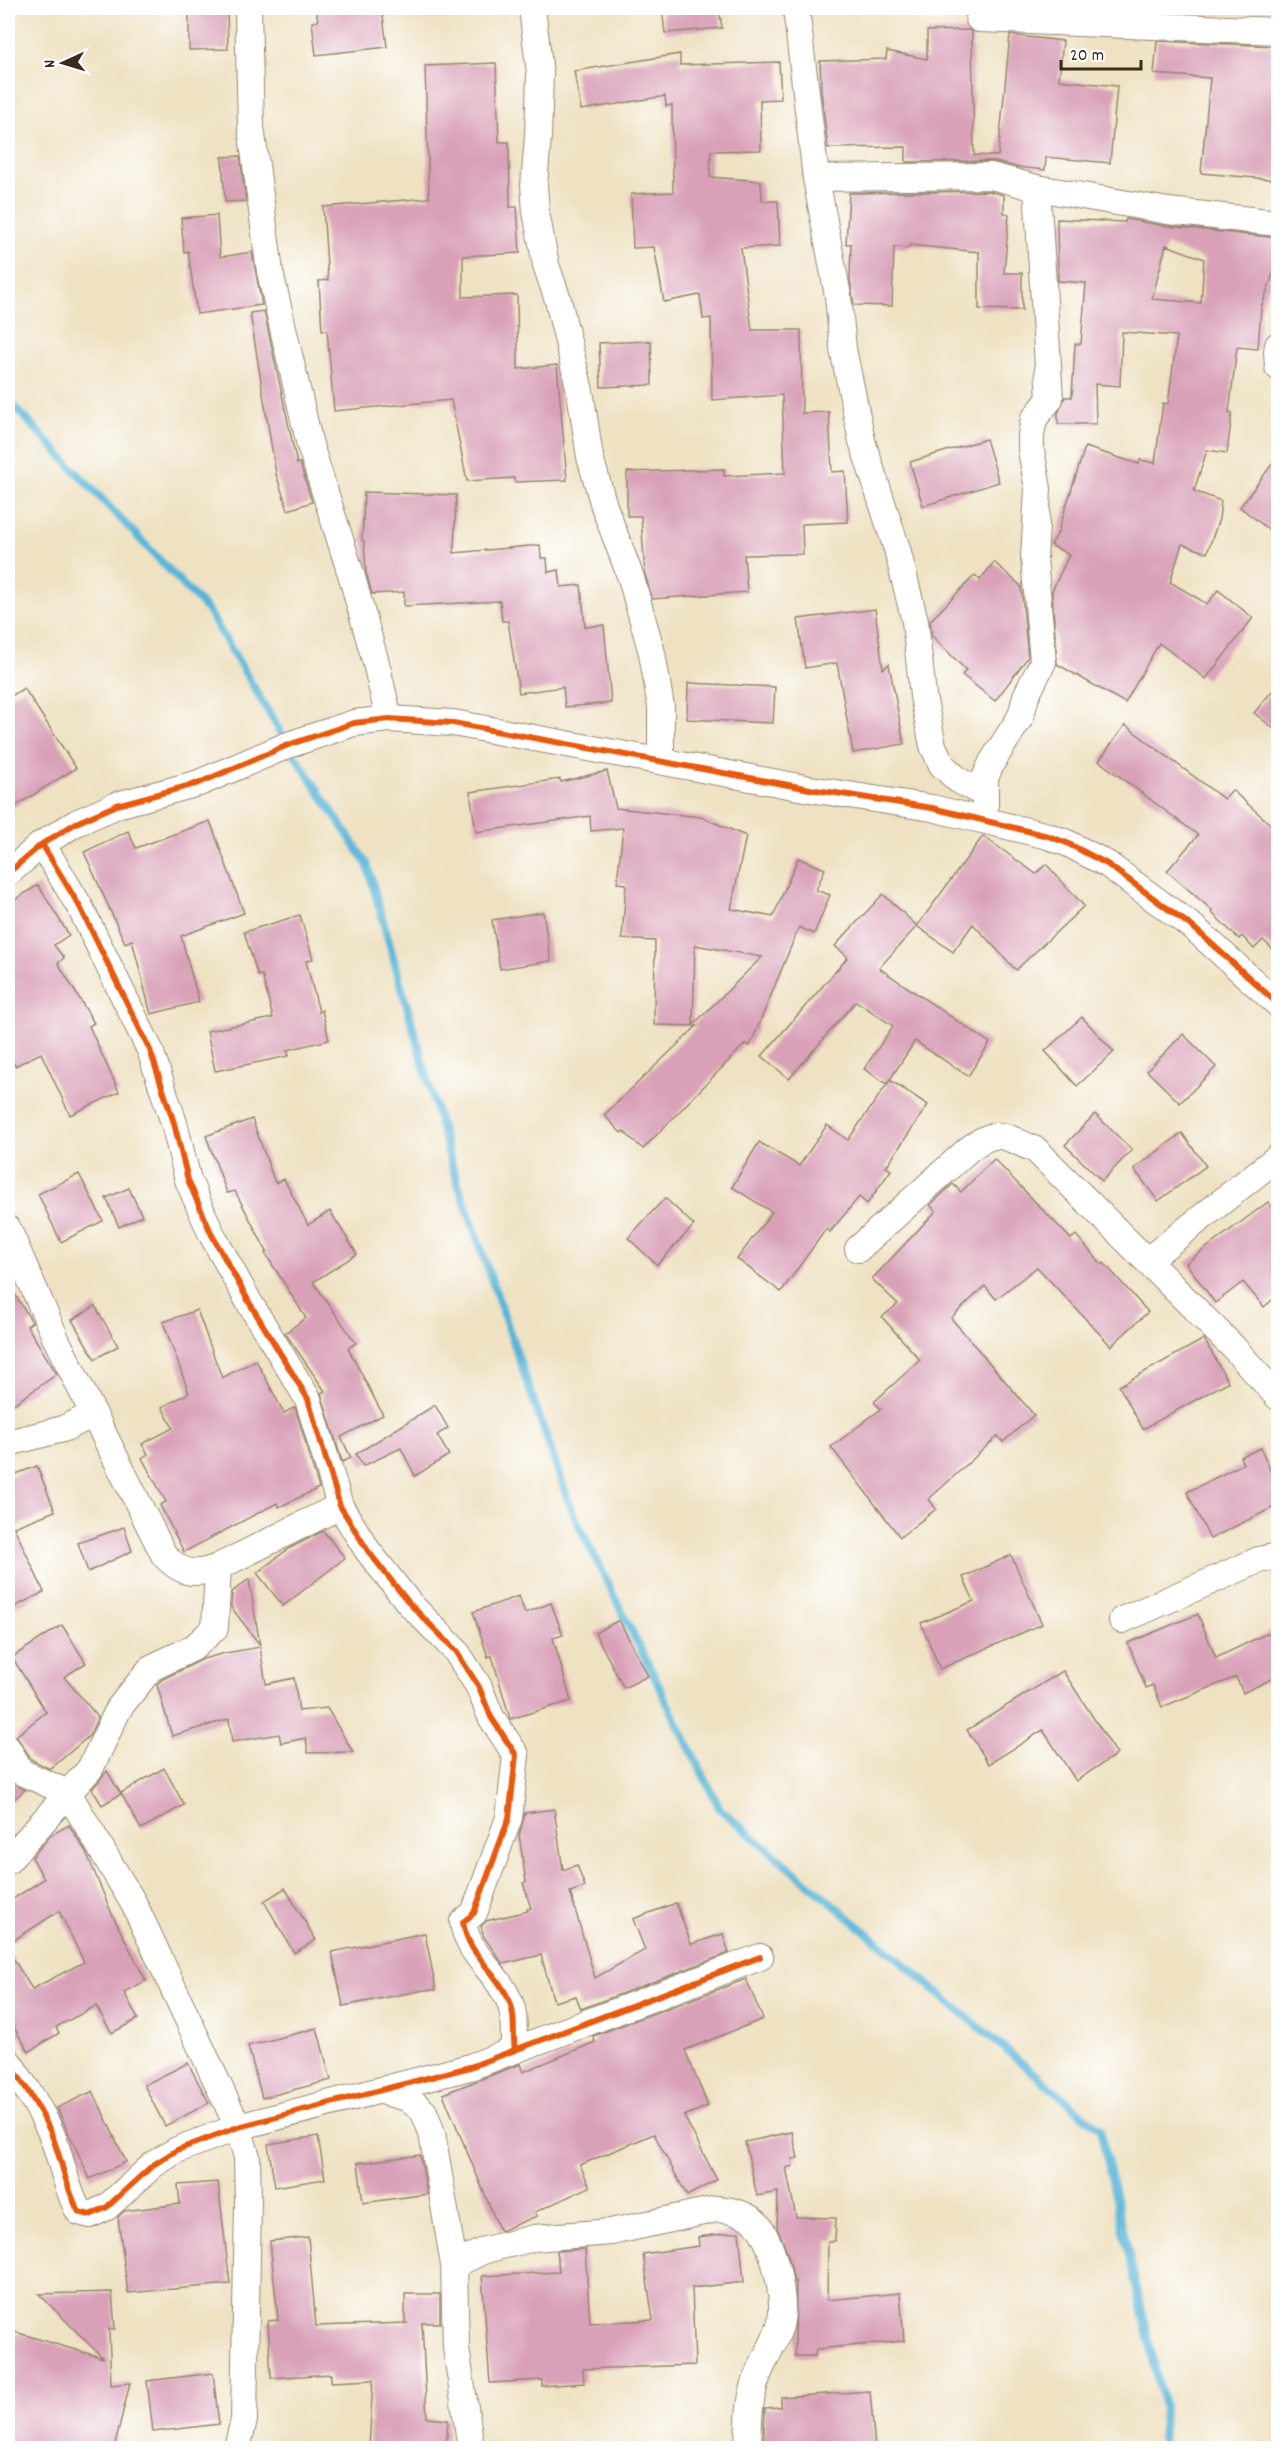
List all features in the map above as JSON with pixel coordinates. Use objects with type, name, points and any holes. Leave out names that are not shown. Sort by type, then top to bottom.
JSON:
[{"type":"street","points":[[248,8],[251,127],[270,272],[310,445],[351,574],[389,719]]},
{"type":"street","points":[[532,8],[540,74],[534,185],[536,213],[546,265],[558,300],[580,391],[590,457],[604,506],[631,578],[652,653],[661,707],[662,760]]},
{"type":"street","points":[[796,8],[816,178],[838,296],[843,349],[862,441],[897,549],[915,621],[923,696],[933,746],[942,765],[958,780],[984,794]]},
{"type":"street","points":[[979,19],[1133,16],[1278,31]]},
{"type":"street","points":[[816,178],[991,176],[1037,188],[1168,212],[1278,223]]},
{"type":"street","points":[[986,820],[985,778],[992,762],[1021,716],[1026,696],[1043,662],[1034,558],[1038,489],[1031,450],[1031,435],[1034,418],[1050,399],[1037,188]]},
{"type":"street","points":[[1278,345],[1278,367]]},
{"type":"street","points":[[8,873],[42,844],[76,823],[117,805],[199,783],[288,745],[354,723],[389,719],[453,723],[986,820],[1067,843],[1107,864],[1194,928],[1278,1004]]},
{"type":"street","points":[[42,844],[80,907],[150,1050],[174,1123],[188,1180],[212,1235],[249,1302],[308,1399],[340,1506],[368,1551],[410,1603],[456,1651],[479,1687],[491,1717],[516,1755],[509,1818],[474,1913],[463,1922],[465,1938],[507,1996],[514,2015],[515,2050]]},
{"type":"street","points":[[858,1249],[969,1149],[984,1137],[999,1134],[1036,1150],[1148,1260],[1278,1396]]},
{"type":"street","points":[[1148,1260],[1278,1157]]},
{"type":"street","points":[[8,1229],[56,1339],[164,1555],[176,1568],[186,1572],[206,1572],[340,1506]]},
{"type":"street","points":[[8,1443],[63,1429],[94,1414]]},
{"type":"street","points":[[1122,1620],[1259,1560],[1278,1556]]},
{"type":"street","points":[[8,1861],[90,1769],[119,1708],[151,1668],[193,1648],[215,1628],[218,1567]]},
{"type":"street","points":[[8,1749],[21,1772],[68,1793],[134,1904],[238,2127],[248,2157],[244,2420],[237,2448]]},
{"type":"street","points":[[8,2061],[51,2133],[71,2197],[79,2212],[90,2215],[107,2208],[153,2164],[177,2150],[238,2127],[470,2067],[760,1957]]},
{"type":"street","points":[[381,2091],[407,2098],[424,2112],[432,2133],[454,2265],[456,2348],[471,2448]]},
{"type":"street","points":[[454,2265],[485,2250],[534,2238],[611,2232],[717,2209],[733,2210],[757,2224],[772,2252],[781,2293],[780,2325],[753,2389],[749,2406],[748,2448]]},
{"type":"building","points":[[189,8],[227,8],[228,49],[189,50]]},
{"type":"building","points":[[316,8],[382,8],[387,47],[316,55],[312,22],[318,21]]},
{"type":"building","points":[[662,8],[719,8],[722,28],[665,33]]},
{"type":"building","points":[[969,30],[972,32],[974,155],[998,156],[1010,35],[1063,41],[1059,80],[1117,86],[1110,163],[1046,157],[1045,170],[991,161],[906,162],[906,147],[828,148],[820,61],[886,59],[887,51],[927,59],[927,31]]},
{"type":"building","points":[[1157,41],[1276,46],[1272,79],[1278,80],[1278,180],[1201,173],[1210,78],[1154,74]]},
{"type":"building","points":[[680,54],[680,65],[779,62],[781,99],[760,100],[761,150],[711,151],[710,177],[761,181],[762,201],[778,201],[780,246],[741,248],[752,330],[801,330],[802,413],[829,412],[832,472],[845,471],[848,522],[802,524],[803,554],[744,555],[747,592],[652,599],[645,574],[641,516],[627,516],[627,472],[724,469],[724,476],[785,473],[782,395],[712,400],[711,318],[703,319],[700,295],[664,302],[654,247],[633,248],[631,194],[673,192],[672,105],[666,106],[665,96],[581,110],[574,71]]},
{"type":"building","points":[[496,63],[499,142],[509,142],[510,207],[517,207],[520,253],[463,256],[463,297],[517,295],[518,369],[557,365],[567,480],[515,482],[514,478],[467,481],[451,400],[334,411],[327,330],[322,330],[319,281],[328,280],[323,207],[429,198],[425,66]]},
{"type":"building","points":[[240,156],[246,201],[225,202],[222,157]]},
{"type":"building","points":[[989,191],[1004,195],[1004,213],[1009,214],[1004,273],[1022,273],[1022,310],[979,309],[979,252],[909,245],[909,248],[894,247],[892,306],[854,305],[850,279],[851,244],[846,244],[849,193]]},
{"type":"building","points":[[217,215],[220,257],[252,252],[262,305],[197,314],[188,251],[184,252],[181,218]]},
{"type":"building","points":[[1057,219],[1125,222],[1126,219],[1166,226],[1278,238],[1278,260],[1261,308],[1258,349],[1237,347],[1229,412],[1232,413],[1227,453],[1207,450],[1194,491],[1221,501],[1219,519],[1207,553],[1182,544],[1170,582],[1207,604],[1218,590],[1253,618],[1206,679],[1159,643],[1125,703],[1057,664],[1052,591],[1069,555],[1051,545],[1057,535],[1085,447],[1139,464],[1140,460],[1155,463],[1163,403],[1168,404],[1177,336],[1122,332],[1120,386],[1095,384],[1096,424],[1058,424],[1058,413],[1065,397],[1072,397],[1075,344],[1081,344],[1086,283],[1058,281]],"holes":[[[1166,245],[1204,259],[1201,303],[1152,299]]]},
{"type":"building","points":[[264,311],[297,464],[300,463],[312,502],[288,510],[276,474],[250,313]]},
{"type":"building","points":[[651,341],[652,385],[601,387],[599,343]]},
{"type":"building","points":[[986,439],[999,482],[923,506],[910,462]]},
{"type":"building","points":[[1278,456],[1278,537],[1240,507]]},
{"type":"building","points":[[364,492],[456,495],[454,553],[540,545],[541,558],[547,558],[548,572],[559,570],[561,587],[581,585],[585,627],[604,625],[611,703],[565,707],[563,687],[519,693],[508,621],[502,621],[500,601],[404,606],[404,592],[372,594],[366,572],[364,541],[362,541]]},
{"type":"building","points":[[994,562],[1021,586],[1028,657],[995,701],[962,675],[966,670],[932,636],[930,621],[975,575],[980,580]]},
{"type":"building","points":[[875,609],[883,669],[889,664],[904,744],[853,753],[837,663],[805,668],[798,619]]},
{"type":"building","points":[[688,683],[775,687],[773,723],[687,719]]},
{"type":"building","points":[[1278,684],[1278,732],[1254,713]]},
{"type":"building","points":[[24,688],[76,768],[8,811],[8,698]]},
{"type":"building","points":[[1125,725],[1224,799],[1232,790],[1278,831],[1278,954],[1263,940],[1254,949],[1242,936],[1239,939],[1211,912],[1213,911],[1167,871],[1198,835],[1099,761]]},
{"type":"building","points":[[607,771],[616,808],[701,817],[746,836],[731,909],[773,917],[798,858],[825,869],[816,890],[830,895],[814,934],[799,927],[750,1046],[746,1043],[643,1149],[623,1131],[621,1133],[604,1115],[697,1026],[654,1025],[655,941],[622,939],[626,884],[617,883],[623,828],[591,831],[590,816],[476,832],[470,792],[560,779],[561,782]],"holes":[[[695,945],[762,957],[693,1025]]]},
{"type":"building","points":[[210,821],[244,913],[181,936],[199,1002],[151,1014],[132,940],[125,943],[84,852],[128,831],[136,848]]},
{"type":"building","points":[[983,836],[1036,874],[1046,864],[1084,906],[1016,970],[973,924],[953,952],[917,926]]},
{"type":"building","points":[[38,885],[69,935],[54,945],[64,958],[58,963],[94,1023],[89,1026],[119,1092],[70,1115],[41,1053],[15,1066],[8,1051],[8,904]]},
{"type":"building","points":[[883,894],[917,926],[879,968],[990,1043],[968,1076],[915,1041],[887,1084],[864,1069],[893,1026],[856,1001],[789,1079],[762,1056],[848,957],[835,946]]},
{"type":"building","points":[[543,912],[551,961],[500,969],[492,920]]},
{"type":"building","points":[[300,915],[313,959],[306,961],[329,1040],[287,1050],[289,1056],[215,1071],[207,1031],[273,1018],[262,975],[258,976],[244,932]]},
{"type":"building","points":[[1082,1017],[1114,1052],[1077,1086],[1045,1051]]},
{"type":"building","points":[[1183,1034],[1216,1067],[1180,1103],[1147,1071]]},
{"type":"building","points":[[890,1080],[928,1105],[886,1167],[891,1170],[867,1204],[859,1197],[830,1232],[826,1229],[781,1292],[737,1259],[772,1212],[732,1187],[759,1142],[799,1166],[827,1125],[848,1140]]},
{"type":"building","points":[[1095,1114],[1132,1150],[1102,1181],[1065,1145]]},
{"type":"building","points":[[252,1119],[275,1183],[284,1179],[308,1225],[330,1211],[357,1254],[313,1282],[356,1343],[348,1348],[383,1415],[341,1437],[351,1458],[342,1462],[321,1393],[325,1391],[285,1333],[306,1318],[265,1253],[267,1252],[235,1191],[227,1193],[206,1136]]},
{"type":"building","points":[[1182,1133],[1206,1166],[1158,1201],[1134,1169]]},
{"type":"building","points":[[994,1159],[1071,1239],[1076,1235],[1148,1312],[1111,1346],[1037,1267],[996,1299],[985,1286],[951,1318],[1034,1415],[1003,1442],[998,1436],[929,1499],[936,1509],[900,1537],[831,1447],[881,1409],[874,1402],[920,1360],[882,1317],[898,1304],[872,1279],[936,1211],[930,1205],[953,1184],[961,1192]]},
{"type":"building","points":[[79,1174],[103,1221],[61,1242],[38,1194]]},
{"type":"building","points":[[129,1188],[142,1216],[119,1227],[106,1198]]},
{"type":"building","points":[[665,1198],[694,1225],[657,1265],[628,1238]]},
{"type":"building","points":[[1268,1202],[1278,1217],[1278,1295],[1264,1307],[1243,1282],[1215,1303],[1186,1263]]},
{"type":"building","points":[[8,1283],[32,1322],[27,1326],[57,1374],[8,1408]]},
{"type":"building","points":[[95,1306],[118,1346],[95,1359],[72,1320]]},
{"type":"building","points":[[197,1310],[222,1378],[256,1360],[284,1413],[295,1407],[319,1488],[279,1507],[277,1503],[184,1552],[160,1505],[166,1502],[142,1458],[148,1454],[142,1444],[173,1428],[162,1407],[189,1393],[163,1322]]},
{"type":"building","points":[[1204,1339],[1228,1382],[1143,1429],[1119,1386]]},
{"type":"building","points":[[435,1405],[448,1428],[437,1435],[449,1455],[415,1476],[401,1448],[363,1466],[356,1454]]},
{"type":"building","points":[[1261,1448],[1278,1490],[1278,1505],[1210,1539],[1187,1492],[1243,1464],[1240,1457]]},
{"type":"building","points":[[37,1466],[55,1511],[14,1527],[44,1592],[8,1610],[8,1477]]},
{"type":"building","points":[[124,1527],[132,1551],[88,1572],[78,1543]]},
{"type":"building","points":[[323,1531],[345,1558],[283,1606],[257,1573],[288,1549]]},
{"type":"building","points":[[1011,1555],[1042,1624],[940,1669],[921,1623],[974,1601],[963,1577]]},
{"type":"building","points":[[249,1579],[260,1645],[231,1607],[232,1592]]},
{"type":"building","points":[[519,1596],[525,1613],[551,1603],[563,1635],[553,1638],[571,1701],[510,1719],[492,1656],[488,1657],[473,1612]]},
{"type":"building","points":[[1198,1614],[1216,1658],[1278,1628],[1278,1676],[1243,1693],[1236,1677],[1162,1707],[1153,1685],[1146,1688],[1128,1643]]},
{"type":"building","points":[[619,1620],[648,1676],[624,1688],[595,1633]]},
{"type":"building","points":[[62,1625],[86,1663],[64,1677],[98,1717],[89,1736],[50,1769],[32,1760],[16,1736],[46,1712],[12,1657]]},
{"type":"building","points":[[260,1647],[266,1684],[294,1678],[299,1711],[327,1708],[353,1752],[308,1753],[306,1738],[281,1743],[279,1734],[232,1742],[229,1719],[172,1736],[157,1685],[161,1680],[203,1659]]},
{"type":"building","points":[[1063,1671],[1117,1754],[1076,1781],[1043,1730],[989,1764],[967,1730]]},
{"type":"building","points":[[164,1768],[184,1805],[141,1829],[121,1793]]},
{"type":"building","points":[[107,1771],[121,1794],[102,1805],[92,1789]]},
{"type":"building","points":[[8,1779],[25,1790],[8,1804]]},
{"type":"building","points":[[554,1809],[563,1870],[577,1865],[585,1887],[570,1892],[595,1978],[645,1950],[633,1919],[676,1903],[691,1944],[723,1934],[729,1953],[581,2009],[576,1996],[554,2002],[541,1955],[503,1964],[484,1937],[481,1926],[486,1921],[528,1911],[527,1909],[531,1908],[523,1883],[526,1882],[519,1835],[525,1813]]},
{"type":"building","points":[[69,1825],[86,1852],[112,1914],[146,1981],[124,1992],[138,2019],[112,2033],[96,2006],[56,2027],[59,2033],[29,2052],[8,2018],[8,1950],[32,1989],[84,1962],[59,1911],[8,1944],[8,1902],[44,1879],[32,1857],[51,1835]]},
{"type":"building","points":[[285,1888],[316,1940],[294,1953],[264,1901]]},
{"type":"building","points":[[425,1933],[436,1990],[424,1990],[343,2006],[332,1952]]},
{"type":"building","points":[[746,1979],[763,2019],[685,2050],[708,2106],[684,2116],[717,2180],[687,2196],[654,2134],[580,2165],[590,2187],[535,2212],[537,2216],[500,2231],[443,2094],[520,2064],[523,2072],[595,2042],[593,2036]]},
{"type":"building","points":[[317,2028],[331,2080],[262,2098],[248,2046]]},
{"type":"building","points":[[188,2063],[209,2103],[165,2126],[144,2085]]},
{"type":"building","points":[[93,2091],[126,2162],[90,2179],[57,2108]]},
{"type":"building","points":[[792,2132],[798,2158],[792,2159],[793,2166],[786,2168],[796,2217],[836,2218],[835,2241],[828,2241],[827,2300],[900,2293],[904,2341],[816,2349],[815,2356],[795,2356],[796,2282],[794,2282],[788,2255],[777,2227],[778,2192],[757,2196],[745,2142]]},
{"type":"building","points":[[318,2136],[325,2179],[275,2187],[268,2144]]},
{"type":"building","points":[[420,2155],[427,2194],[363,2203],[358,2163]]},
{"type":"building","points":[[218,2182],[230,2284],[128,2293],[118,2217],[124,2211],[180,2204],[178,2185]]},
{"type":"building","points":[[739,2232],[744,2282],[692,2288],[695,2365],[583,2369],[584,2383],[542,2386],[542,2380],[490,2383],[482,2276],[559,2272],[557,2251],[585,2249],[590,2323],[653,2320],[643,2254],[699,2246],[698,2237]]},
{"type":"building","points":[[308,2237],[316,2326],[408,2323],[405,2323],[405,2294],[440,2294],[440,2323],[422,2323],[427,2418],[448,2420],[446,2448],[369,2448],[373,2380],[331,2382],[331,2374],[271,2378],[268,2321],[278,2320],[270,2241]]},
{"type":"building","points":[[112,2292],[115,2329],[109,2329],[111,2385],[130,2383],[114,2448],[8,2448],[8,2390],[15,2372],[8,2370],[8,2330],[103,2358],[39,2294]]},
{"type":"building","points":[[213,2373],[219,2424],[153,2432],[147,2381]]},
{"type":"building","points":[[870,2391],[875,2448],[831,2448],[831,2443],[763,2447],[765,2408],[781,2407],[781,2397]]},
{"type":"waterway","points":[[8,388],[10,402],[209,612],[288,745],[367,864],[452,1166],[572,1511],[720,1809],[1100,2129],[1164,2407],[1162,2448]]},
{"type":"cycle path","points":[[8,873],[42,844],[76,823],[117,805],[199,783],[288,745],[354,723],[389,719],[453,723],[810,789],[932,808],[1048,836],[1067,843],[1107,864],[1194,928],[1278,1004]]},
{"type":"cycle path","points":[[42,844],[80,907],[150,1050],[174,1123],[188,1180],[212,1235],[249,1302],[308,1399],[340,1506],[368,1551],[409,1603],[456,1651],[479,1687],[491,1717],[516,1755],[509,1818],[474,1913],[463,1922],[475,1953],[501,1986],[510,2002],[515,2050]]},
{"type":"cycle path","points":[[8,2061],[47,2124],[70,2193],[79,2212],[90,2215],[107,2207],[153,2165],[177,2150],[238,2127],[470,2067],[760,1957]]}]
